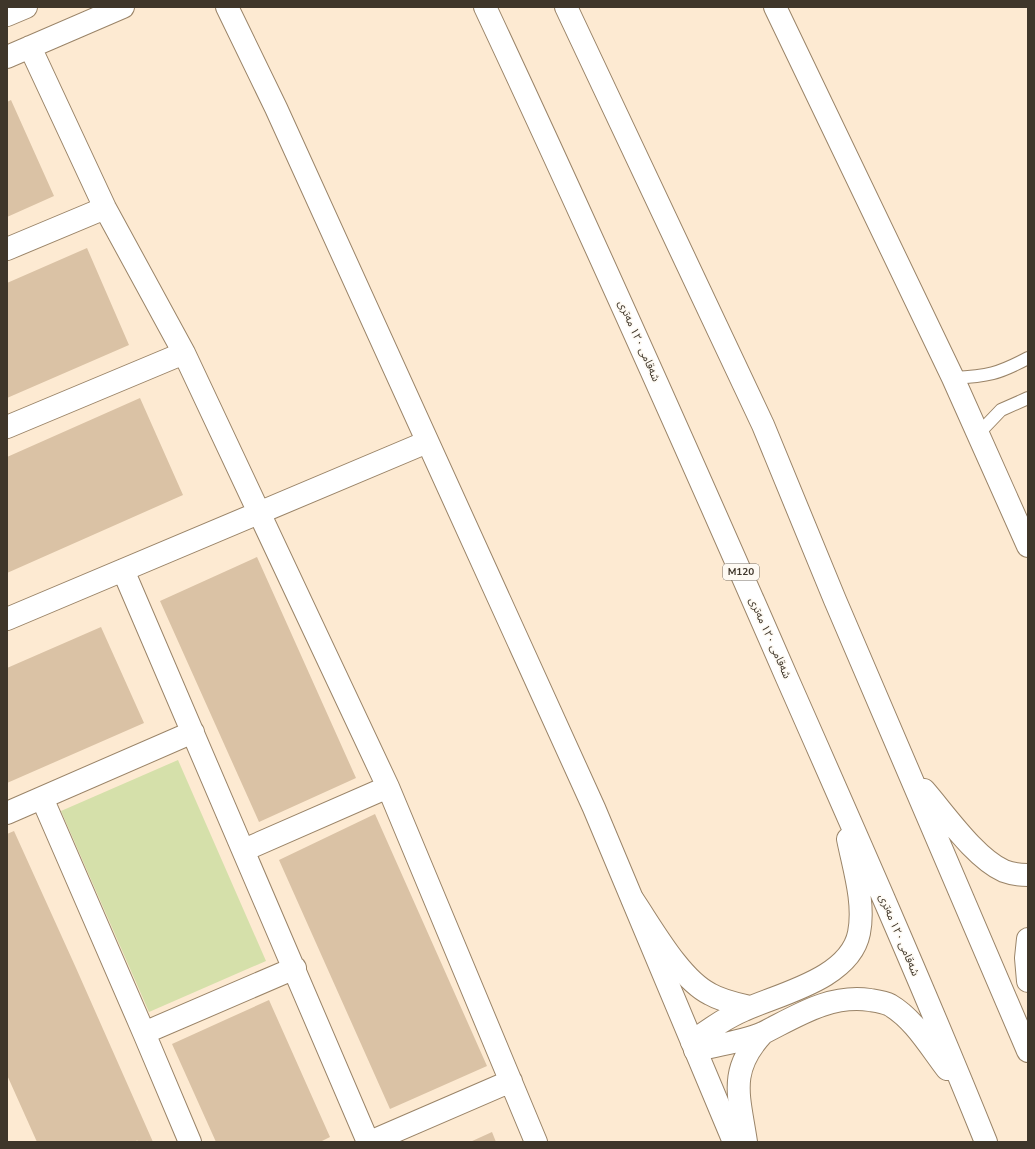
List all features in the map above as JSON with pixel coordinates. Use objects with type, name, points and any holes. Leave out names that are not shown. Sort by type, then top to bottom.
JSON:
[{"type":"main road","points":[[7,15],[26,7]]},
{"type":"main road","points":[[7,57],[123,7]]},
{"type":"main road","points":[[227,7],[276,108],[581,780],[734,1142]]},
{"type":"main road","name":"شەقامی ١٢٠ مەتری","points":[[485,7],[608,273],[841,799],[986,1142]]},
{"type":"main road","points":[[566,7],[763,425],[1028,1051]]},
{"type":"main road","points":[[775,7],[954,378],[1028,546]]},
{"type":"main road","points":[[30,47],[105,208],[184,353],[388,787],[536,1142]]},
{"type":"main road","points":[[7,249],[105,208]]},
{"type":"main road","points":[[7,427],[184,353]]},
{"type":"main road","points":[[7,619],[427,442]]},
{"type":"main road","points":[[123,570],[369,1142],[511,1081]]},
{"type":"main road","points":[[7,813],[193,732]]},
{"type":"main road","points":[[911,775],[980,854],[995,866],[1005,871],[1028,875]]},
{"type":"main road","points":[[244,850],[388,787]]},
{"type":"main road","points":[[42,798],[190,1142]]},
{"type":"main road","points":[[694,1046],[715,1025],[750,1007],[795,990],[828,973],[842,961],[855,944],[859,934],[860,916],[841,799]]},
{"type":"main road","points":[[633,900],[666,948],[695,983],[716,997],[750,1007]]},
{"type":"main road","points":[[1028,939],[1026,958],[1028,981]]},
{"type":"main road","points":[[144,1033],[295,968]]},
{"type":"main road","points":[[694,1046],[739,1040],[763,1033],[815,1007],[841,1000],[859,998],[889,1004],[903,1014],[967,1095]]},
{"type":"main road","points":[[746,1142],[740,1102],[739,1076],[743,1059],[763,1033]]},
{"type":"lane","points":[[954,378],[988,376],[1002,372],[1028,358]]},
{"type":"lane","points":[[979,433],[1001,410],[1028,398]]},
{"type":"green space","points":[[178,760],[266,961],[149,1012],[61,811]]},
{"type":"building","points":[[11,100],[54,196],[7,217],[7,102]]},
{"type":"building","points":[[87,248],[129,345],[7,398],[7,283]]},
{"type":"building","points":[[140,398],[183,495],[7,573],[7,457]]},
{"type":"building","points":[[257,557],[356,778],[259,822],[160,601]]},
{"type":"building","points":[[101,627],[144,723],[7,783],[7,668]]},
{"type":"building","points":[[375,814],[487,1066],[390,1109],[279,860]]},
{"type":"building","points":[[14,831],[153,1142],[136,1142],[138,1140],[134,1142],[37,1142],[7,1075],[7,834]]},
{"type":"building","points":[[269,1000],[330,1137],[320,1142],[216,1142],[172,1044]]},
{"type":"building","points":[[492,1132],[496,1142],[470,1142]]}]
